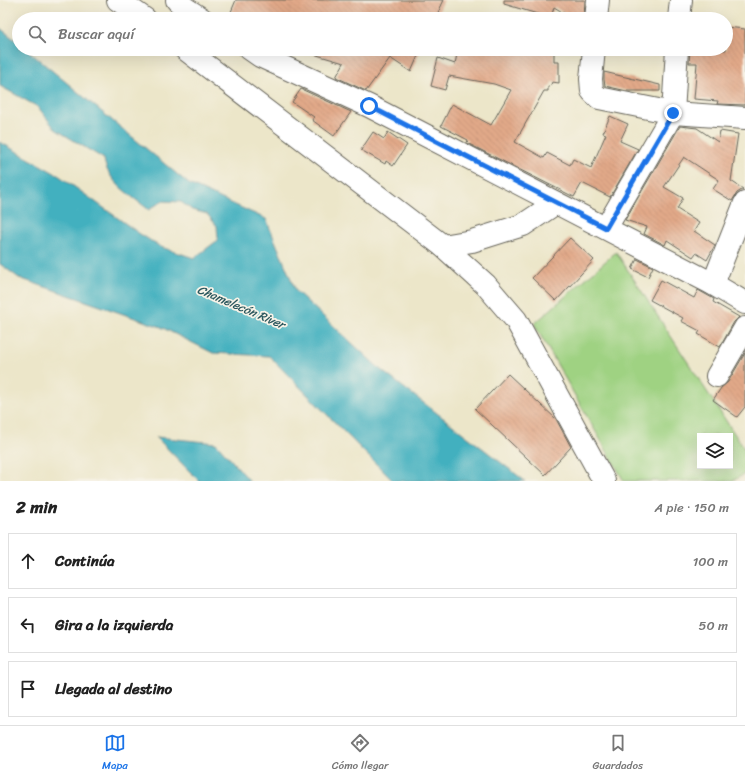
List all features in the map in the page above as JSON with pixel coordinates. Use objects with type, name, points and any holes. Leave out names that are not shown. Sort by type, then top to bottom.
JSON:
[{"type":"street","points":[[118,0],[135,12]]},
{"type":"street","points":[[177,0],[191,12]]},
{"type":"street","points":[[597,12],[598,0]]},
{"type":"street","points":[[680,12],[681,0]]},
{"type":"street","points":[[193,56],[442,246],[486,285],[516,320],[604,481]]},
{"type":"street","points":[[260,56],[369,106],[713,284],[745,303]]},
{"type":"street","points":[[593,56],[591,79],[592,91],[599,98],[673,113],[745,118]]},
{"type":"street","points":[[606,228],[673,113],[677,56]]},
{"type":"street","points":[[442,246],[472,241],[523,225],[556,203]]},
{"type":"street","points":[[713,284],[745,203]]},
{"type":"street","points":[[717,376],[745,328]]},
{"type":"green space","points":[[616,252],[745,450],[745,474],[732,481],[624,481],[534,324]]},
{"type":"water","name":"Chamelecón River","points":[[0,28],[12,37],[12,56],[34,56],[189,184],[266,219],[296,291],[381,370],[525,481],[393,481],[269,356],[213,353],[161,327],[19,278],[0,264],[0,142],[58,175],[140,234],[161,247],[194,258],[218,240],[217,226],[207,214],[192,210],[181,202],[162,201],[149,210],[115,182],[106,167],[104,159],[55,129],[38,107],[0,86]]},
{"type":"water","points":[[156,437],[216,443],[250,481],[199,481]]},
{"type":"building","points":[[236,0],[444,0],[438,12],[231,12]]},
{"type":"building","points":[[504,0],[585,0],[584,12],[562,12],[554,7],[553,12],[531,12],[504,4]]},
{"type":"building","points":[[733,28],[745,29],[745,105],[717,104],[718,101],[694,99],[697,63],[689,63],[690,56],[733,56]]},
{"type":"building","points":[[320,56],[418,56],[411,72],[390,58],[366,91],[336,77],[344,63]]},
{"type":"building","points":[[457,56],[554,56],[554,62],[559,62],[559,83],[552,82],[550,87],[548,87],[548,91],[544,91],[515,142],[544,158],[547,153],[570,165],[573,159],[591,168],[606,134],[603,133],[610,116],[628,124],[620,141],[638,149],[610,197],[582,183],[574,197],[467,143],[468,140],[441,126],[452,104],[491,125],[511,90],[494,84],[449,76],[445,90],[431,86],[438,58],[455,64]]},
{"type":"building","points":[[604,72],[660,85],[660,91],[627,91],[605,86]]},
{"type":"building","points":[[301,89],[351,112],[334,136],[312,120],[314,117],[292,102]]},
{"type":"building","points":[[680,126],[697,128],[718,142],[720,131],[738,134],[731,181],[743,189],[737,193],[732,201],[713,189],[719,180],[684,157],[664,187],[683,198],[677,209],[699,223],[694,231],[715,245],[707,260],[696,253],[693,257],[667,240],[665,245],[644,234],[647,227],[625,220]]},
{"type":"building","points":[[373,132],[384,139],[388,132],[407,145],[393,166],[386,161],[385,164],[361,150]]},
{"type":"building","points":[[570,238],[594,260],[556,301],[532,278]]},
{"type":"building","points":[[637,259],[653,267],[648,277],[632,269]]},
{"type":"building","points":[[661,280],[694,298],[698,290],[714,299],[713,302],[739,317],[734,322],[720,347],[698,334],[700,331],[681,321],[683,318],[650,300]]},
{"type":"building","points":[[745,353],[745,407],[737,417],[713,400],[721,388],[728,382]]},
{"type":"building","points":[[508,374],[556,419],[571,447],[545,475],[475,409]]},
{"type":"route","points":[[369,106],[606,228],[673,113]]}]
